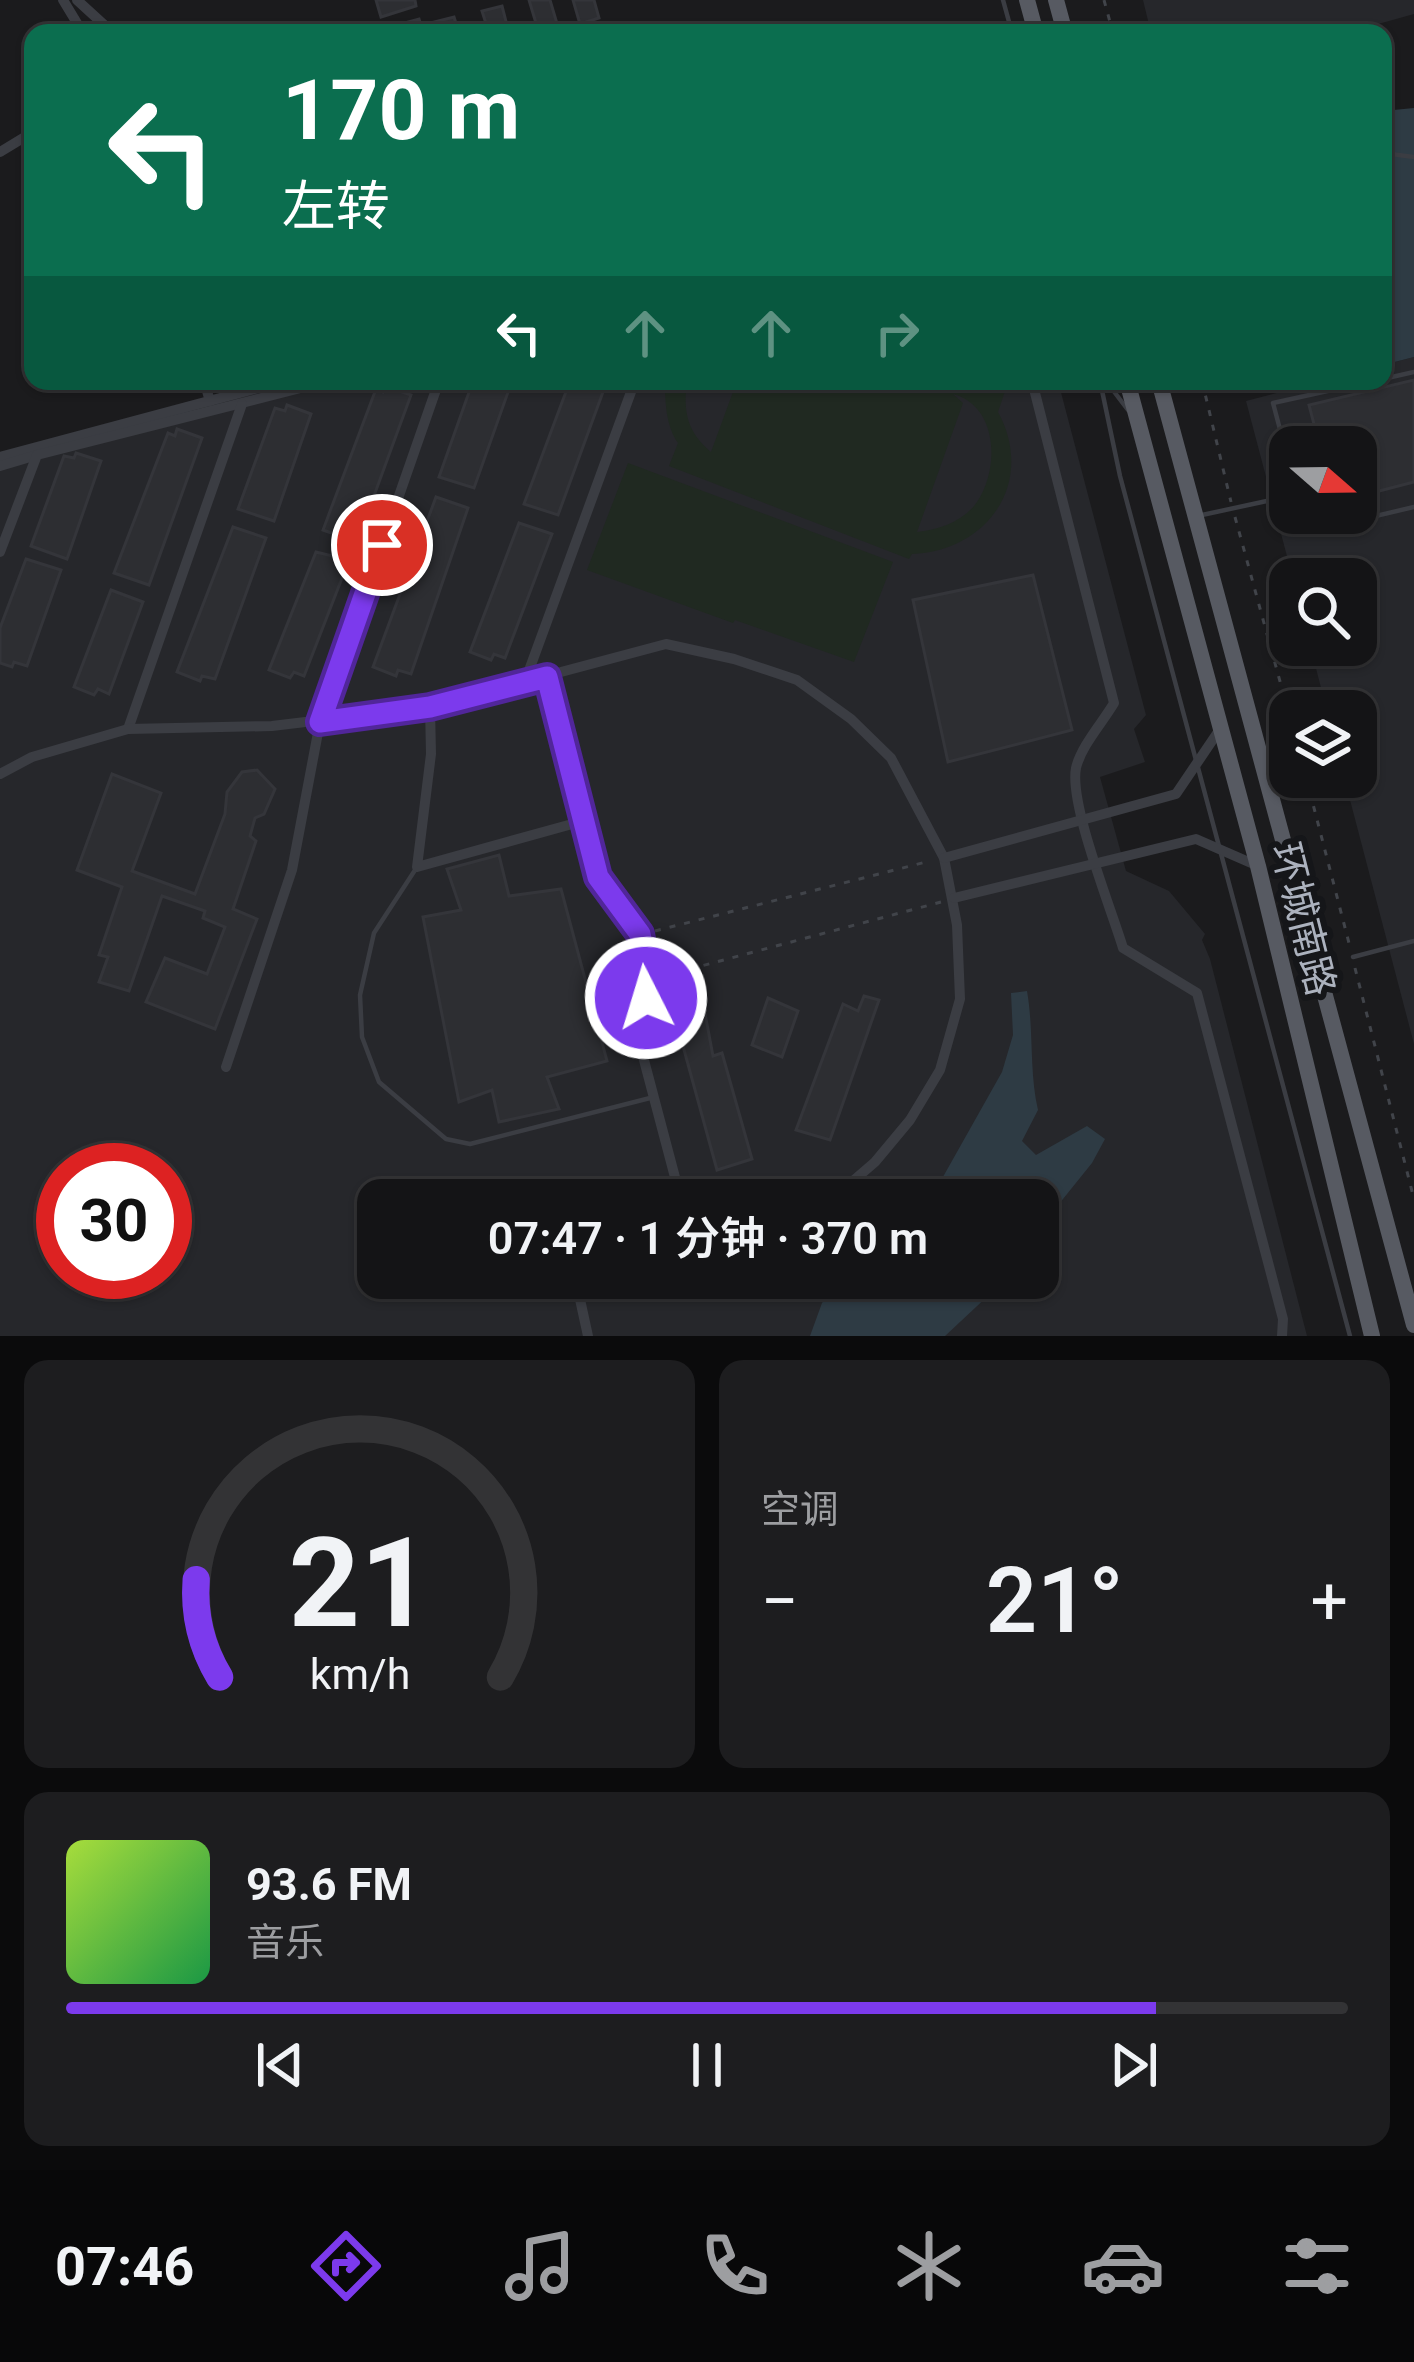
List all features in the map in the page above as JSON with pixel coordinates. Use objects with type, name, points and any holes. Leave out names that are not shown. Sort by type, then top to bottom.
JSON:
[{"type":"main road","name":"环城南路","points":[[1129,390],[1218,732],[1258,866],[1372,1336]]},
{"type":"main road","name":"环城南路","points":[[1161,390],[1414,1325]]},
{"type":"main road","points":[[1359,1286],[1361,1336]]},
{"type":"street","points":[[77,0],[103,24]]},
{"type":"street","points":[[207,390],[210,401]]},
{"type":"street","points":[[0,461],[251,390]]},
{"type":"street","points":[[0,461],[294,390]]},
{"type":"street","points":[[226,1067],[292,870],[320,722],[436,390]]},
{"type":"street","points":[[524,684],[632,390]]},
{"type":"street","points":[[1034,390],[1114,703],[1077,764],[1075,789],[1081,820],[1123,948],[1197,992],[1283,1318],[1282,1336]]},
{"type":"street","points":[[128,729],[242,404]]},
{"type":"street","points":[[0,552],[37,455]]},
{"type":"street","points":[[0,774],[32,757],[128,729],[272,727],[430,707],[666,644],[734,659],[796,680],[851,719],[891,758],[944,858],[954,898],[960,999],[940,1070],[910,1120],[855,1179]]},
{"type":"street","points":[[547,677],[598,877],[640,934],[649,980],[640,1045],[675,1179]]},
{"type":"street","points":[[430,707],[431,754],[417,867],[584,820]]},
{"type":"street","points":[[944,858],[1176,794],[1218,732]]},
{"type":"street","points":[[954,898],[1196,839],[1258,866]]},
{"type":"street","points":[[580,1299],[588,1336]]},
{"type":"lane","points":[[1105,390],[1120,476],[1350,1336]]},
{"type":"lane","points":[[1111,390],[1137,421]]},
{"type":"lane","points":[[1279,426],[1273,403],[1332,390]]},
{"type":"lane","points":[[1196,517],[1269,500]]},
{"type":"lane","points":[[1377,516],[1414,507]]},
{"type":"lane","points":[[417,867],[374,933],[360,994],[362,1037],[379,1082],[446,1139],[470,1144],[654,1097]]},
{"type":"lane","points":[[1353,957],[1414,941]]},
{"type":"path","points":[[1204,390],[1282,690]]},
{"type":"path","points":[[1311,798],[1414,1198]]},
{"type":"path","points":[[640,934],[944,858]]},
{"type":"path","points":[[649,980],[954,898]]},
{"type":"shaded area","points":[[1143,0],[1414,0],[1414,14],[1378,24],[1149,24]]},
{"type":"shaded area","points":[[1414,108],[1414,357],[1392,363],[1392,110]]},
{"type":"shaded area","points":[[1414,357],[1414,1044],[1350,798],[1377,798],[1377,690],[1322,690],[1315,666],[1377,666],[1377,558],[1287,558],[1281,534],[1377,534],[1377,426],[1269,426],[1269,488],[1246,401],[1288,390],[1392,390],[1392,363]]},
{"type":"shaded area","points":[[264,390],[1060,390],[1146,715],[1134,729],[1145,762],[1100,777],[1126,871],[1169,891],[1205,934],[1202,940],[1307,1336],[0,1336],[0,459]]},
{"type":"shaded area","points":[[665,390],[687,390],[688,421],[711,452],[734,390],[1005,390],[998,412],[1008,438],[1008,487],[983,526],[963,540],[912,554],[909,559],[669,466],[678,443]],"holes":[[[953,394],[979,411],[991,456],[977,502],[958,519],[917,532],[963,403]]]},
{"type":"shaded area","points":[[628,463],[893,562],[854,662],[587,570]]},
{"type":"shaded area","points":[[1027,991],[1038,1110],[1022,1141],[1036,1155],[1087,1126],[1105,1139],[1059,1204],[1059,1179],[942,1179],[1002,1072],[1013,1035],[1011,993]]},
{"type":"shaded area","points":[[825,1299],[985,1299],[945,1336],[810,1336]]},
{"type":"building","points":[[376,0],[415,0],[416,6],[381,17]]},
{"type":"building","points":[[529,0],[550,0],[557,24],[536,24]]},
{"type":"building","points":[[573,0],[594,0],[599,18],[580,24]]},
{"type":"building","points":[[502,6],[507,24],[486,24],[482,11]]},
{"type":"building","points":[[454,17],[456,24],[435,24]]},
{"type":"building","points":[[1414,380],[1414,482],[1377,492],[1377,426],[1314,426],[1309,405],[1392,390],[1392,385]]},
{"type":"building","points":[[376,390],[411,395],[357,542],[323,530]]},
{"type":"building","points":[[470,390],[509,390],[474,488],[439,477]]},
{"type":"building","points":[[567,390],[604,390],[558,515],[524,504]]},
{"type":"building","points":[[287,405],[311,414],[274,521],[238,509],[275,408],[285,411]]},
{"type":"building","points":[[177,429],[202,438],[149,585],[114,573],[168,433],[175,436]]},
{"type":"building","points":[[76,453],[101,461],[67,559],[31,546],[64,456],[74,458]]},
{"type":"building","points":[[436,497],[468,508],[411,674],[398,670],[396,676],[373,667]]},
{"type":"building","points":[[519,523],[552,534],[505,658],[494,654],[491,660],[470,652]]},
{"type":"building","points":[[233,527],[266,538],[215,679],[202,676],[200,681],[177,672]]},
{"type":"building","points":[[316,552],[349,560],[304,676],[294,672],[290,678],[269,670]]},
{"type":"building","points":[[26,559],[61,570],[27,666],[14,662],[12,667],[0,663],[0,628]]},
{"type":"building","points":[[1033,575],[1072,730],[948,762],[913,600]]},
{"type":"building","points":[[111,590],[143,602],[109,694],[98,689],[94,695],[74,687]]},
{"type":"building","points":[[257,770],[275,789],[264,814],[255,818],[250,836],[256,841],[233,909],[257,919],[215,1029],[146,1002],[165,958],[207,974],[225,927],[203,918],[205,911],[162,896],[129,991],[99,982],[108,957],[99,955],[122,887],[77,870],[112,774],[161,793],[132,871],[195,894],[225,814],[227,792],[242,772]]},
{"type":"building","points":[[499,855],[509,896],[561,889],[607,1061],[547,1077],[559,1109],[499,1122],[492,1090],[459,1102],[423,917],[461,910],[447,869]]},
{"type":"building","points":[[864,996],[879,1000],[830,1140],[796,1130],[843,1004],[858,1011]]},
{"type":"building","points":[[768,998],[798,1011],[782,1057],[752,1045]]},
{"type":"building","points":[[704,1008],[713,1056],[722,1053],[752,1159],[717,1170],[675,1017]]},
{"type":"route","points":[[382,545],[320,722],[430,707],[547,677],[598,877],[640,934],[649,980],[646,998]]}]
